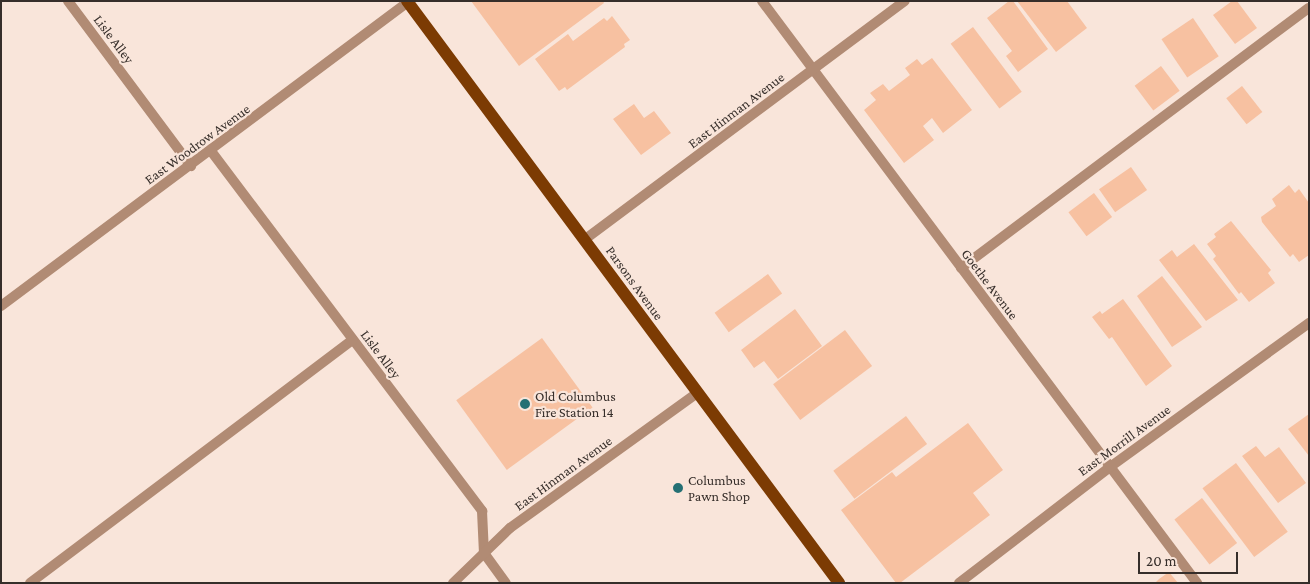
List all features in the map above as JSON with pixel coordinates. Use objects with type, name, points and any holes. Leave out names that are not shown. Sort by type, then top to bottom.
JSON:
[{"type":"main road","name":"Parsons Avenue","points":[[407,2],[839,583]]},
{"type":"street","name":"Lisle Alley","points":[[68,1],[191,166]]},
{"type":"street","name":"Goethe Avenue","points":[[762,1],[1197,583]]},
{"type":"street","name":"East Hinman Avenue","points":[[584,240],[905,1]]},
{"type":"street","name":"East Woodrow Avenue","points":[[1,306],[191,166],[407,2]]},
{"type":"street","points":[[961,268],[1309,8]]},
{"type":"street","name":"Lisle Alley","points":[[211,151],[482,511],[484,553]]},
{"type":"street","name":"East Morrill Avenue","points":[[959,583],[1110,467],[1309,323]]},
{"type":"street","points":[[30,583],[353,340]]},
{"type":"street","name":"East Hinman Avenue","points":[[453,583],[510,528],[697,393]]},
{"type":"street","points":[[484,553],[506,583]]},
{"type":"building","points":[[471,1],[603,1],[604,3],[519,66]]},
{"type":"building","points":[[1009,1],[1013,1],[1048,49],[1018,72],[1006,56],[1012,51],[987,18]]},
{"type":"building","points":[[1017,1],[1067,1],[1087,28],[1056,52]]},
{"type":"building","points":[[1232,1],[1237,1],[1257,28],[1235,44],[1213,15]]},
{"type":"building","points":[[612,16],[630,40],[624,44],[625,47],[567,90],[565,87],[559,91],[535,59],[568,34],[573,41],[604,18],[607,21]]},
{"type":"building","points":[[1193,18],[1219,56],[1187,77],[1161,39]]},
{"type":"building","points":[[973,27],[1022,92],[999,109],[951,44]]},
{"type":"building","points":[[932,58],[972,110],[943,133],[932,118],[923,126],[934,140],[904,163],[864,110],[876,100],[870,93],[883,84],[889,91],[910,75],[905,68],[917,59],[922,65]]},
{"type":"building","points":[[1161,66],[1180,91],[1153,111],[1135,86]]},
{"type":"building","points":[[1242,86],[1262,112],[1247,124],[1226,98]]},
{"type":"building","points":[[634,104],[644,118],[654,111],[671,133],[641,155],[613,119]]},
{"type":"building","points":[[1131,167],[1147,190],[1115,212],[1099,189]]},
{"type":"building","points":[[1289,185],[1295,193],[1299,189],[1309,203],[1309,255],[1299,262],[1293,254],[1290,257],[1262,222],[1261,217],[1276,206],[1272,199]]},
{"type":"building","points":[[1094,193],[1112,217],[1086,236],[1068,212]]},
{"type":"building","points":[[1231,221],[1271,270],[1268,273],[1275,283],[1249,302],[1241,292],[1239,294],[1213,259],[1216,256],[1207,244],[1216,237],[1214,234]]},
{"type":"building","points":[[1194,244],[1238,300],[1206,321],[1159,260],[1172,250],[1177,257]]},
{"type":"building","points":[[768,274],[782,293],[729,332],[715,313]]},
{"type":"building","points":[[1162,276],[1202,327],[1172,347],[1137,296]]},
{"type":"building","points":[[1123,299],[1172,366],[1146,386],[1112,337],[1109,339],[1092,317],[1100,311],[1102,314]]},
{"type":"building","points":[[795,309],[822,346],[778,379],[764,361],[754,368],[741,350]]},
{"type":"building","points":[[845,330],[872,366],[800,420],[773,384]]},
{"type":"building","name":"Old Columbus Fire Station 14","points":[[542,338],[593,408],[507,470],[456,400]]},
{"type":"building","points":[[1309,414],[1309,456],[1288,429]]},
{"type":"building","points":[[906,416],[927,444],[854,499],[833,471]]},
{"type":"building","points":[[968,423],[1003,470],[973,493],[990,515],[900,583],[896,583],[841,510],[892,472],[896,477]]},
{"type":"building","points":[[1256,446],[1265,457],[1279,447],[1306,483],[1278,503],[1242,456]]},
{"type":"building","points":[[1236,463],[1288,532],[1254,557],[1202,488]]},
{"type":"building","points":[[1202,498],[1237,543],[1210,564],[1174,520]]},
{"type":"building","points":[[1169,572],[1178,583],[1155,583],[1159,579]]},
{"type":"place","name":"Old Columbus Fire Station 14","points":[[525,404]]},
{"type":"place","name":"Columbus Pawn Shop","points":[[678,488]]}]
